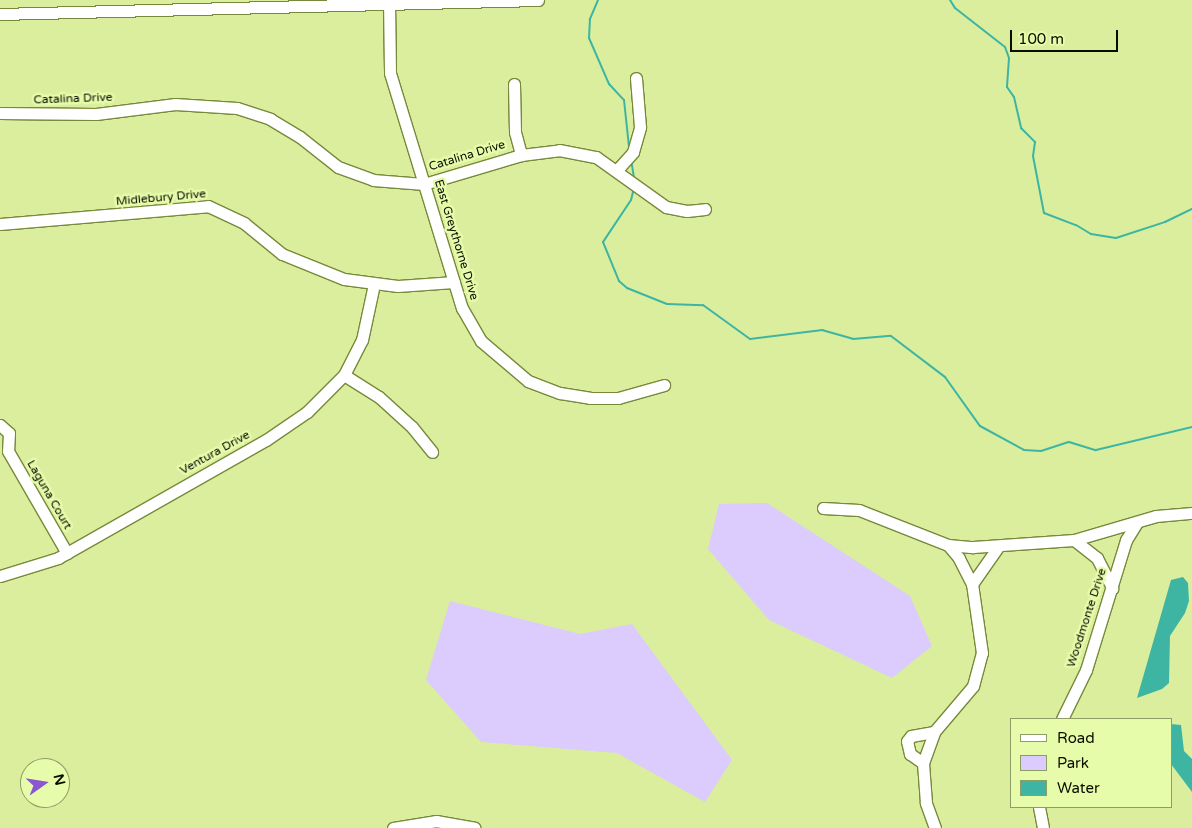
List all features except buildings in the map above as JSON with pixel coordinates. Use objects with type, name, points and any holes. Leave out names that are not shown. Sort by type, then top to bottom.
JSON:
[{"type":"street","points":[[0,14],[170,5],[538,0]]},
{"type":"street","name":"East Greythorne Drive","points":[[387,2],[390,73],[462,308],[481,341],[528,381],[560,392],[590,398],[618,398],[664,385]]},
{"type":"street","points":[[617,170],[633,152],[640,127],[636,78]]},
{"type":"street","points":[[514,84],[515,132],[521,155]]},
{"type":"street","name":"Catalina Drive","points":[[0,113],[96,114],[175,104],[237,108],[270,119],[300,137],[338,167],[373,180],[424,184],[521,155],[559,150],[596,157],[617,170],[666,207],[687,211],[705,209]]},
{"type":"street","name":"Midlebury Drive","points":[[0,224],[208,206],[244,223],[282,254],[344,279],[398,286],[454,282]]},
{"type":"street","name":"Ventura Drive","points":[[0,576],[39,566],[67,553],[266,440],[307,412],[344,375],[362,340],[374,284]]},
{"type":"street","points":[[344,375],[378,397],[412,427],[432,452]]},
{"type":"street","name":"Laguna Court","points":[[0,425],[9,432],[4,450],[67,553]]},
{"type":"street","points":[[823,508],[859,510],[948,545],[998,547],[1074,540],[1166,514],[1192,513]]},
{"type":"street","name":"Woodmonte Drive","points":[[1062,718],[1086,670],[1126,540],[1136,524]]},
{"type":"street","points":[[1074,540],[1097,558],[1112,588]]},
{"type":"street","points":[[935,828],[926,803],[923,762],[934,732],[973,686],[980,669],[982,636],[972,584],[959,558],[948,545]]},
{"type":"street","points":[[972,584],[998,547]]},
{"type":"street","points":[[923,762],[910,754],[907,741],[911,736],[934,732]]},
{"type":"street","points":[[1039,808],[1043,828]]},
{"type":"street","points":[[393,828],[436,820],[474,828]]},
{"type":"green space","points":[[767,503],[910,596],[932,646],[892,678],[769,620],[708,549],[719,504]]},
{"type":"green space","points":[[450,601],[580,634],[632,624],[732,760],[705,802],[617,753],[481,742],[426,680]]},
{"type":"water","points":[[1183,577],[1188,583],[1189,601],[1185,613],[1170,636],[1169,683],[1162,689],[1137,698],[1171,580]]},
{"type":"water","points":[[1172,724],[1181,725],[1184,751],[1192,759],[1192,792],[1172,765]]},
{"type":"waterway","points":[[598,0],[590,19],[589,38],[609,84],[624,100],[629,147]]},
{"type":"waterway","points":[[950,0],[955,8],[1005,47],[1009,58],[1007,87],[1014,97],[1021,128],[1035,142],[1033,156],[1044,213],[1076,225],[1091,234],[1116,238],[1165,222],[1192,209]]},
{"type":"waterway","points":[[631,159],[634,179]]},
{"type":"waterway","points":[[634,188],[631,200],[603,242],[619,281],[627,288],[667,304],[703,305],[750,339],[822,330],[853,339],[891,336],[945,377],[980,426],[1024,450],[1041,451],[1069,442],[1096,450],[1192,427]]}]
